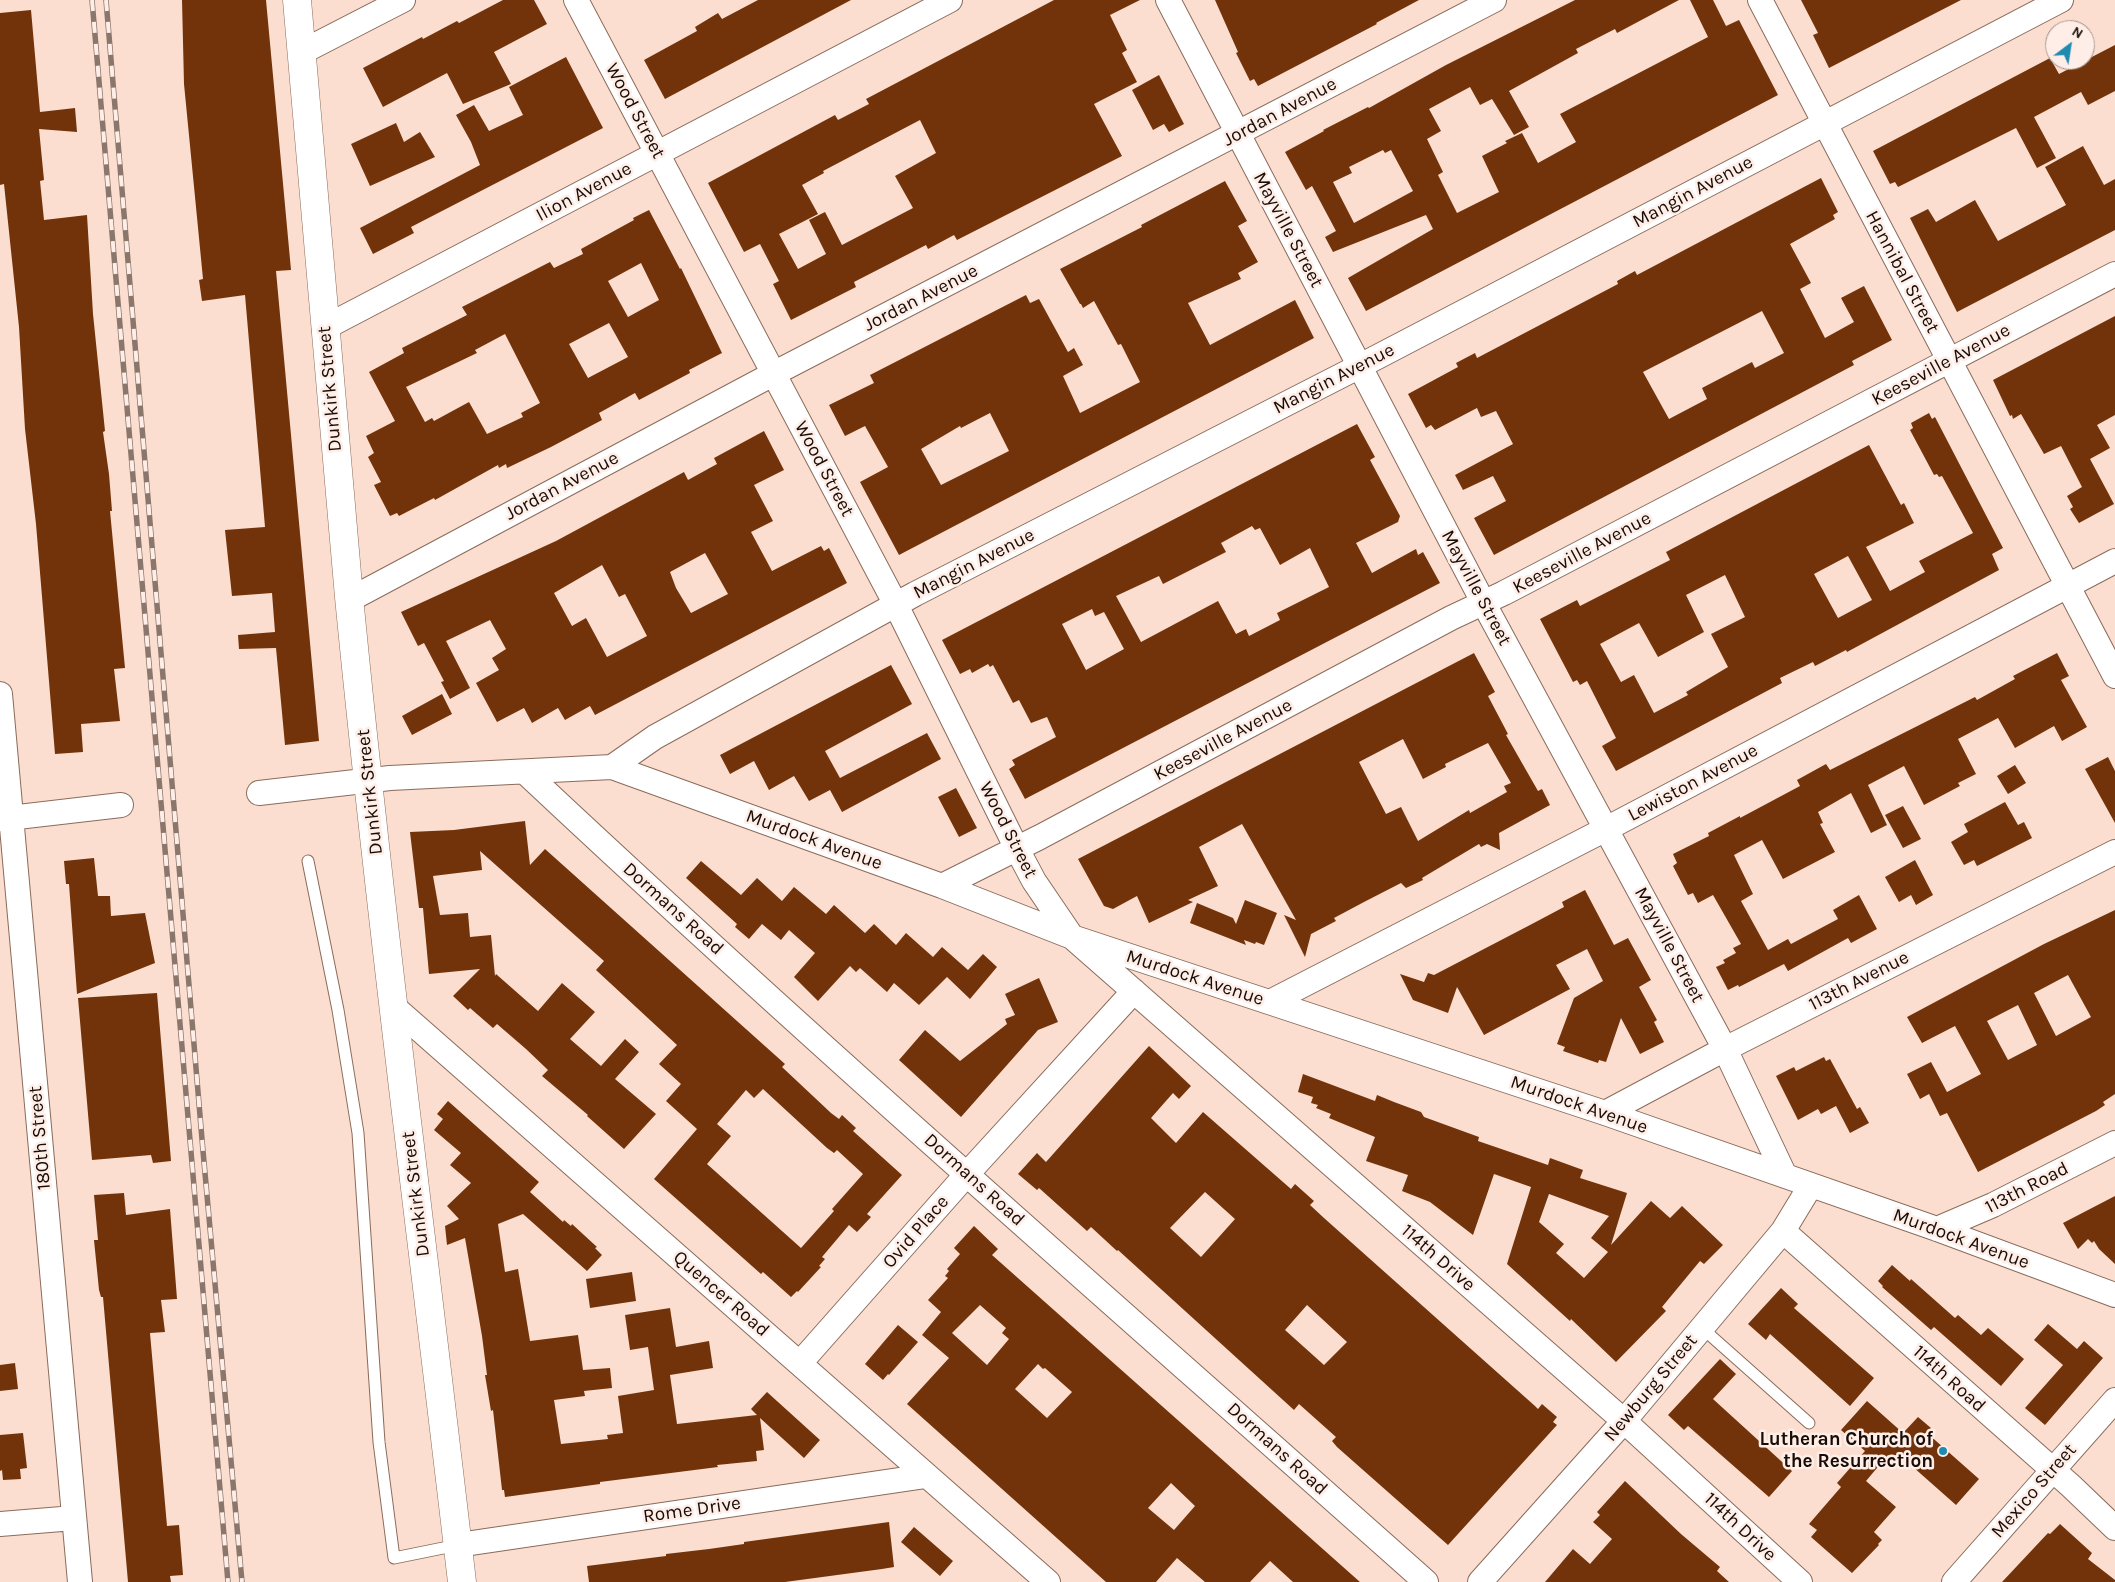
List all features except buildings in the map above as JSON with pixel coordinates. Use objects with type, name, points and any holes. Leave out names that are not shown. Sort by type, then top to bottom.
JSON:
[{"type":"main road","name":"Dunkirk Street","points":[[297,0],[349,600],[394,1007],[462,1582]]},
{"type":"street","points":[[302,52],[403,0]]},
{"type":"street","name":"Wood Street","points":[[576,0],[896,605],[1017,849],[1034,881],[1072,937]]},
{"type":"street","name":"Ilion Avenue","points":[[324,328],[950,0]]},
{"type":"street","name":"Mayville Street","points":[[1168,0],[1483,602],[1725,1049],[1785,1176]]},
{"type":"street","name":"Jordan Avenue","points":[[349,600],[773,374],[1238,135],[1494,0]]},
{"type":"street","name":"Hannibal Street","points":[[1760,0],[2115,676]]},
{"type":"street","name":"Mangin Avenue","points":[[612,767],[655,737],[896,605],[1360,366],[2061,0]]},
{"type":"street","name":"Keeseville Avenue","points":[[942,886],[1017,849],[1451,618],[2115,274]]},
{"type":"street","name":"Lewiston Avenue","points":[[1270,1002],[1606,829],[2115,561]]},
{"type":"street","name":"180th Street","points":[[0,694],[6,819],[80,1582]]},
{"type":"street","name":"Murdock Avenue","points":[[259,793],[390,778],[526,773],[612,767],[942,886],[1072,937],[1605,1113],[1937,1229],[2115,1295]]},
{"type":"street","name":"Dormans Road","points":[[526,773],[967,1174],[1426,1582]]},
{"type":"street","points":[[6,819],[121,805]]},
{"type":"street","name":"113th Avenue","points":[[1605,1113],[1725,1049],[2115,852]]},
{"type":"street","name":"114th Drive","points":[[1072,937],[1624,1421],[1800,1582]]},
{"type":"street","name":"Ovid Place","points":[[800,1363],[967,1174],[1134,991]]},
{"type":"street","name":"Quencer Road","points":[[394,1007],[1048,1582]]},
{"type":"street","name":"113th Road","points":[[1937,1229],[1993,1205],[2115,1143]]},
{"type":"street","name":"Newburg Street","points":[[1480,1582],[1624,1421],[1783,1231],[1811,1185]]},
{"type":"street","name":"114th Road","points":[[1783,1231],[2115,1528]]},
{"type":"street","name":"Mexico Street","points":[[1954,1582],[2115,1400]]},
{"type":"street","name":"Rome Drive","points":[[458,1545],[926,1476]]},
{"type":"street","points":[[0,1524],[74,1518]]},
{"type":"lane","points":[[308,861],[338,1010],[358,1132],[380,1442],[394,1558],[458,1545]]},
{"type":"lane","points":[[1702,1328],[1809,1423]]},
{"type":"railway","points":[[92,0],[228,1582]]},
{"type":"railway","points":[[106,0],[203,1151],[242,1582]]},
{"type":"place","name":"Lutheran Church of the Resurrection","points":[[1943,1451]]}]
